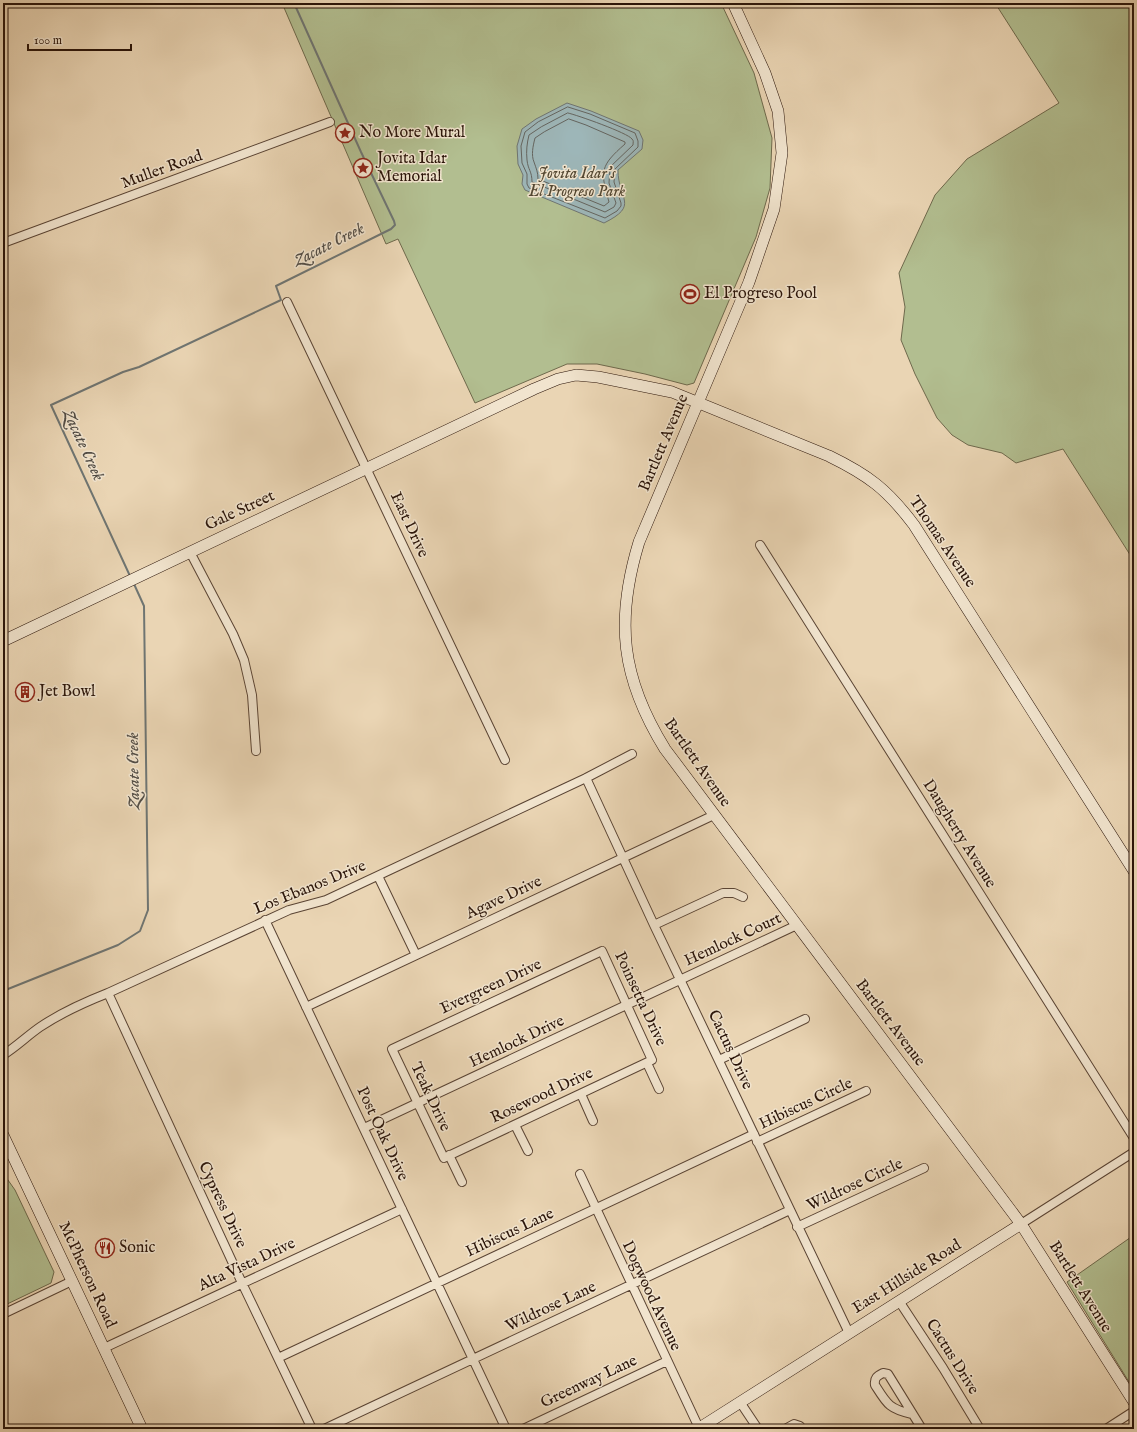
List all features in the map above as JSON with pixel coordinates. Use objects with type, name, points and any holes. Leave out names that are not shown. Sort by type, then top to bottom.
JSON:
[{"type":"main road","name":"Bartlett Avenue","points":[[733,3],[765,73],[778,111],[782,153],[774,209],[749,282],[639,542],[632,567],[625,608],[626,645],[632,680],[650,723],[665,749],[1021,1224],[1134,1402]]},
{"type":"main road","name":"Thomas Avenue","points":[[491,410],[558,379],[576,375],[598,377],[672,392],[829,456],[850,466],[875,483],[886,491],[918,531],[1134,871]]},
{"type":"main road","name":"Gale Street","points":[[3,641],[491,410]]},
{"type":"main road","name":"McPherson Road","points":[[3,1135],[142,1429]]},
{"type":"main road","name":"East Hillside Road","points":[[699,1429],[1021,1224]]},
{"type":"street","name":"Muller Road","points":[[3,243],[330,122]]},
{"type":"street","name":"East Drive","points":[[287,302],[505,760]]},
{"type":"street","name":"Daugherty Avenue","points":[[760,545],[1134,1138]]},
{"type":"street","points":[[190,552],[233,634],[244,660],[252,695],[256,751]]},
{"type":"street","name":"Los Ebanos Drive","points":[[3,1055],[40,1027],[85,1002],[108,993],[288,910],[326,900],[586,778],[632,754]]},
{"type":"street","name":"Cactus Drive","points":[[586,778],[654,925],[849,1333]]},
{"type":"street","name":"Agave Drive","points":[[306,1007],[624,858],[714,814]]},
{"type":"street","points":[[378,876],[416,955]]},
{"type":"street","points":[[654,925],[723,893],[734,893],[743,897]]},
{"type":"street","name":"Post Oak Drive","points":[[265,920],[506,1429]]},
{"type":"street","name":"Hemlock Court","points":[[681,979],[797,925]]},
{"type":"street","name":"Poinsetta Drive","points":[[602,951],[627,1005],[650,1061],[659,1089]]},
{"type":"street","name":"Evergreen Drive","points":[[392,1049],[602,951]]},
{"type":"street","name":"Hemlock Drive","points":[[364,1128],[681,979]]},
{"type":"street","name":"Cypress Drive","points":[[108,993],[242,1283],[312,1429]]},
{"type":"street","points":[[719,1060],[805,1019]]},
{"type":"street","name":"Teak Drive","points":[[392,1049],[417,1103],[446,1157],[462,1182]]},
{"type":"street","name":"Rosewood Drive","points":[[446,1157],[650,1061]]},
{"type":"street","name":"Hibiscus Circle","points":[[757,1142],[866,1091]]},
{"type":"street","points":[[581,1094],[593,1121]]},
{"type":"street","points":[[515,1124],[528,1151]]},
{"type":"street","name":"Hibiscus Lane","points":[[278,1358],[754,1134]]},
{"type":"street","name":"East Hillside Road","points":[[1021,1224],[1134,1152]]},
{"type":"street","name":"Wildrose Circle","points":[[798,1227],[924,1168]]},
{"type":"street","name":"Dogwood Avenue","points":[[580,1174],[699,1429]]},
{"type":"street","name":"Alta Vista Drive","points":[[104,1348],[402,1208]]},
{"type":"street","name":"Wildrose Lane","points":[[324,1429],[790,1210]]},
{"type":"street","points":[[3,1314],[72,1281]]},
{"type":"street","name":"Cactus Drive","points":[[899,1301],[943,1368],[980,1429]]},
{"type":"street","name":"Greenway Lane","points":[[523,1429],[667,1361]]},
{"type":"street","points":[[912,1414],[897,1410],[888,1404],[876,1385],[876,1377],[883,1373],[888,1374],[922,1429]]},
{"type":"street","points":[[740,1402],[758,1429]]},
{"type":"street","points":[[1106,1429],[1134,1411]]},
{"type":"street","points":[[785,1429],[794,1424],[800,1426],[799,1429]]},
{"type":"green space","name":"Jovita Idar's El Progreso Park","points":[[282,3],[721,3],[754,73],[772,138],[770,188],[756,237],[694,383],[687,385],[597,364],[567,364],[475,403],[398,239],[386,244]]},
{"type":"green space","points":[[995,3],[1134,3],[1134,561],[1063,449],[1016,463],[1002,453],[968,445],[952,435],[937,418],[915,374],[901,340],[905,307],[899,273],[935,195],[967,159],[1059,103]]},
{"type":"green space","points":[[3,1173],[15,1190],[54,1272],[51,1283],[3,1306]]},
{"type":"green space","points":[[1134,1235],[1134,1390],[1067,1282]]},
{"type":"water","points":[[567,103],[591,111],[639,131],[643,140],[642,149],[618,170],[624,206],[615,217],[604,223],[525,190],[522,184],[523,175],[518,164],[517,146],[522,129],[536,119]]},
{"type":"waterway","name":"Zacate Creek","points":[[130,576],[51,405],[123,372],[139,367],[281,300],[276,286],[391,229],[395,225],[294,3]]},
{"type":"waterway","name":"Zacate Creek","points":[[3,991],[118,945],[140,931],[148,910],[144,606],[134,584]]},
{"type":"place","name":"No More Mural","points":[[345,133]]},
{"type":"place","name":"Jovita Idar Memorial","points":[[363,168]]},
{"type":"place","name":"El Progreso Pool","points":[[690,294]]},
{"type":"place","name":"Jet Bowl","points":[[25,692]]},
{"type":"place","name":"Sonic","points":[[105,1248]]}]
